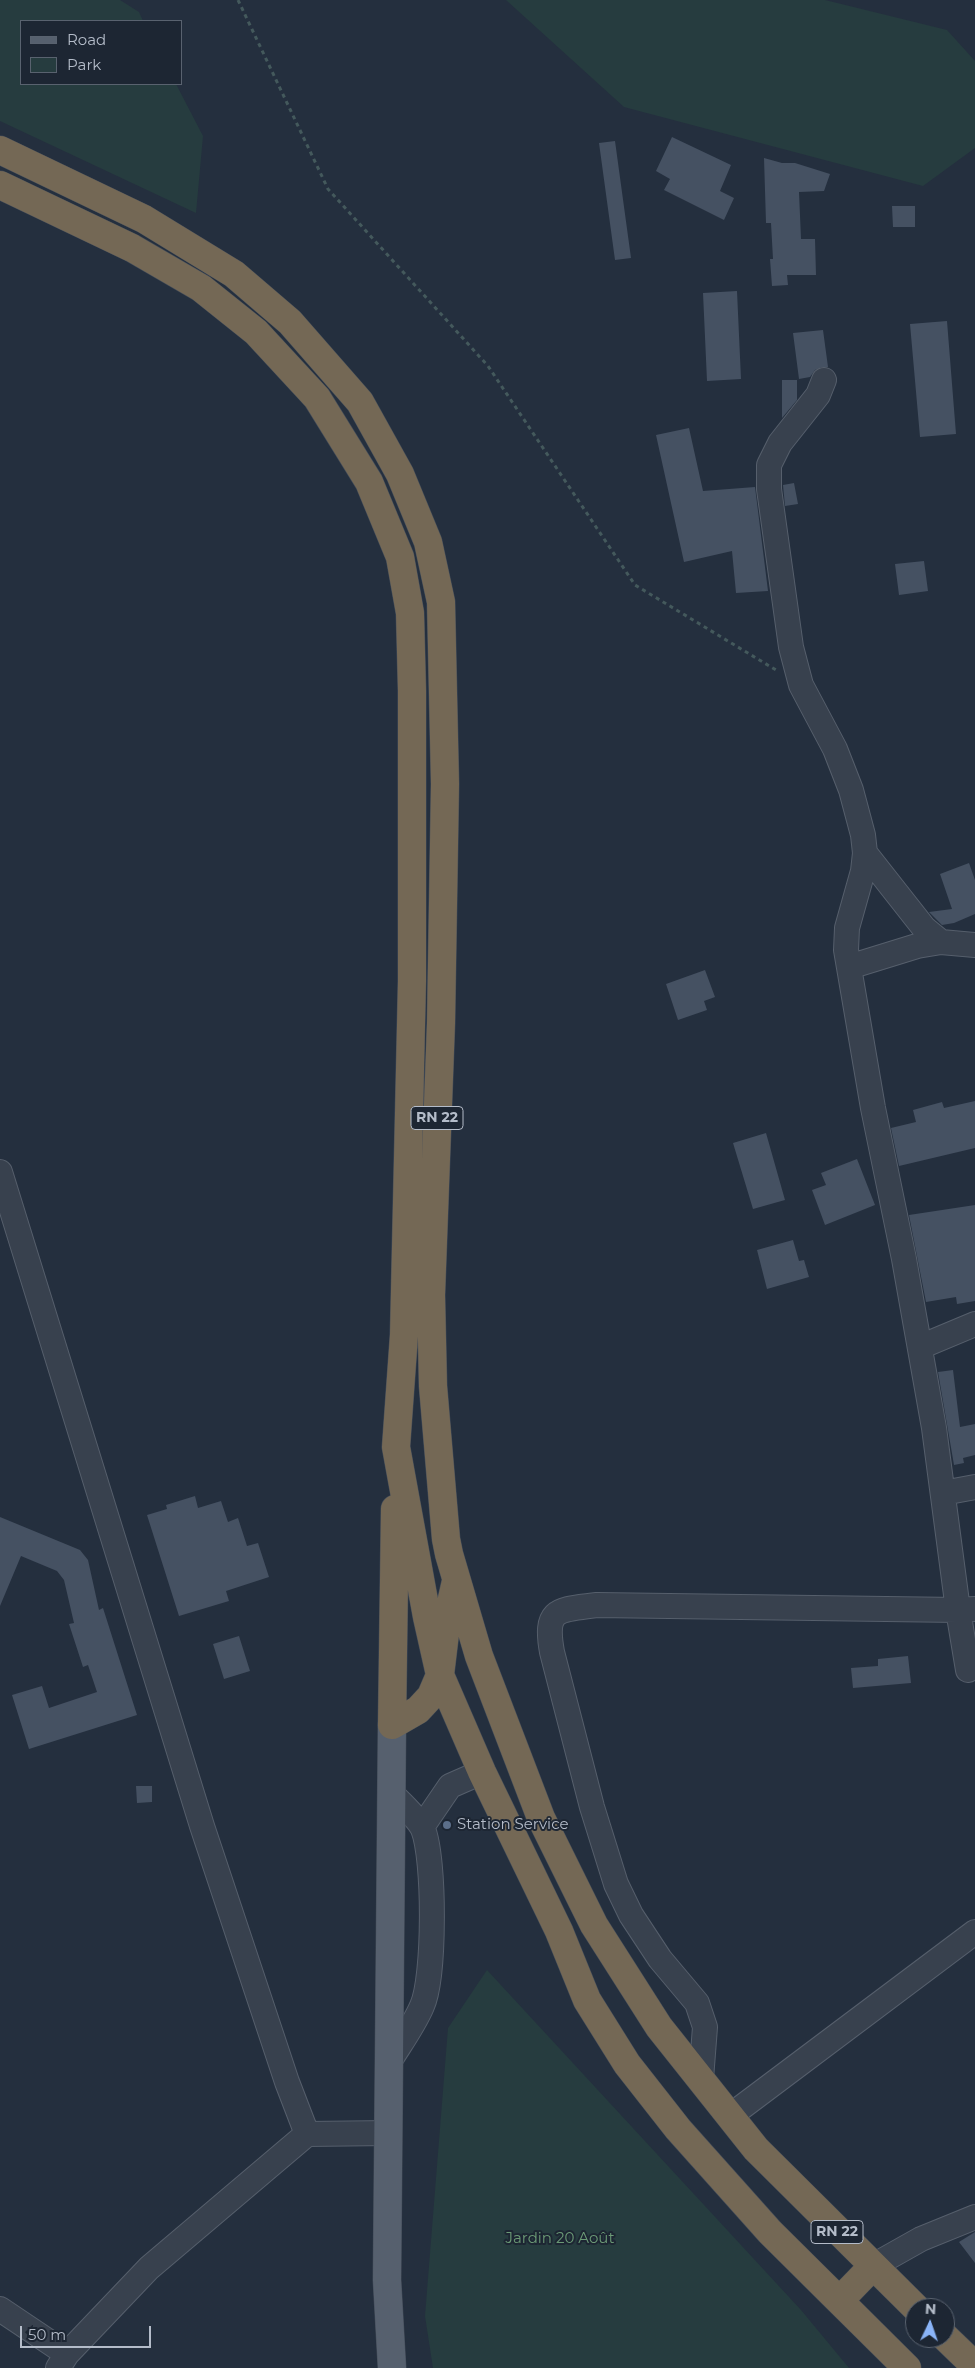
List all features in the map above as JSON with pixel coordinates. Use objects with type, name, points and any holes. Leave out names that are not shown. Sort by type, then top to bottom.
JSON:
[{"type":"highway","name":"RN 22","points":[[0,150],[144,219],[234,274],[290,322],[360,402],[400,474],[428,542],[441,602],[445,784],[441,1023],[431,1294],[432,1386],[446,1539],[457,1580],[479,1656],[546,1827],[594,1925],[659,2027],[756,2149],[906,2298]]},
{"type":"highway","name":"RN 22","points":[[0,185],[141,253],[201,288],[256,332],[317,398],[369,482],[400,557],[410,614],[412,681],[412,981],[404,1335],[396,1446],[427,1617],[440,1675],[482,1772],[559,1931],[586,2000],[627,2064],[678,2129],[770,2232],[907,2368]]},
{"type":"highway","points":[[392,1725],[396,1446]]},
{"type":"highway","points":[[392,1725],[418,1710],[431,1696],[440,1675],[446,1625],[457,1580]]},
{"type":"highway","points":[[840,2300],[873,2266]]},
{"type":"highway","points":[[955,2346],[974,2364]]},
{"type":"main road","points":[[392,1725],[387,2280],[392,2368]]},
{"type":"street","points":[[824,380],[818,395],[780,443],[769,465],[768,490],[791,647],[800,685],[835,749],[851,790],[863,835],[863,871],[847,928],[846,950],[873,1108],[920,1346],[943,1494],[966,1610],[968,1670]]},
{"type":"street","points":[[864,853],[924,928],[942,942]]},
{"type":"street","points":[[849,967],[917,946],[942,942],[975,945]]},
{"type":"street","points":[[0,1172],[5,1205],[202,1826],[287,2082],[307,2134]]},
{"type":"street","points":[[920,1346],[975,1324]]},
{"type":"street","points":[[943,1494],[975,1487]]},
{"type":"street","points":[[700,2079],[705,2027],[700,2011],[697,2003],[660,1959],[631,1915],[616,1884],[592,1807],[552,1652],[549,1622],[559,1611],[597,1605],[966,1610]]},
{"type":"street","points":[[422,1827],[450,1786],[482,1772]]},
{"type":"street","points":[[390,1792],[422,1827],[431,1866],[430,1966],[427,1988],[423,2006],[390,2062]]},
{"type":"street","points":[[730,2116],[975,1932]]},
{"type":"street","points":[[0,2309],[62,2361],[149,2268],[307,2134],[389,2133]]},
{"type":"street","points":[[873,2266],[920,2239],[975,2217]]},
{"type":"path","points":[[238,0],[328,189],[488,366],[635,585],[800,685]]},
{"type":"green space","points":[[0,0],[120,0],[139,12],[143,20],[20,20],[20,85],[177,85],[203,136],[196,213],[0,121]]},
{"type":"green space","points":[[506,0],[825,0],[947,30],[975,61],[975,148],[923,186],[624,107]]},
{"type":"green space","name":"Jardin 20 Août","points":[[487,1970],[801,2310],[849,2368],[433,2368],[425,2316],[448,2028]]},
{"type":"building","points":[[672,137],[731,165],[720,191],[734,198],[724,220],[664,190],[670,179],[656,171]]},
{"type":"building","points":[[615,141],[631,258],[615,260],[599,143]]},
{"type":"building","points":[[764,158],[782,163],[795,163],[830,174],[824,191],[799,192],[801,239],[815,239],[816,275],[787,275],[788,285],[772,286],[770,259],[773,259],[771,223],[766,223]]},
{"type":"building","points":[[892,206],[915,206],[915,227],[893,227]]},
{"type":"building","points":[[737,291],[741,379],[707,381],[703,293]]},
{"type":"building","points":[[947,321],[956,434],[920,437],[910,324]]},
{"type":"building","points":[[823,330],[828,367],[815,370],[810,377],[799,379],[793,333]]},
{"type":"building","points":[[782,380],[797,380],[797,400],[782,418]]},
{"type":"building","points":[[689,428],[703,491],[755,487],[768,591],[736,593],[732,551],[684,562],[656,435]]},
{"type":"building","points":[[794,483],[798,504],[785,506],[783,485]]},
{"type":"building","points":[[924,561],[928,591],[899,595],[895,564]]},
{"type":"building","points":[[969,863],[975,880],[975,914],[954,923],[942,925],[929,912],[952,909],[940,874]]},
{"type":"building","points":[[705,970],[715,997],[704,1001],[707,1010],[678,1020],[666,984]]},
{"type":"building","points":[[975,1101],[975,1148],[899,1166],[891,1128],[916,1122],[913,1110],[942,1102],[944,1108]]},
{"type":"building","points":[[766,1133],[785,1200],[753,1209],[733,1143]]},
{"type":"building","points":[[857,1159],[875,1205],[825,1225],[812,1190],[826,1185],[821,1173]]},
{"type":"building","points":[[975,1205],[975,1301],[957,1304],[956,1297],[926,1302],[909,1215]]},
{"type":"building","points":[[793,1240],[799,1261],[804,1260],[809,1277],[767,1289],[757,1250]]},
{"type":"building","points":[[953,1370],[960,1427],[975,1424],[975,1455],[963,1458],[964,1463],[954,1465],[938,1372]]},
{"type":"building","points":[[195,1496],[198,1508],[221,1501],[228,1522],[238,1518],[247,1546],[258,1543],[269,1577],[226,1591],[229,1601],[179,1616],[147,1515],[167,1509],[166,1505]]},
{"type":"building","points":[[0,1517],[80,1550],[88,1560],[99,1610],[103,1608],[137,1715],[29,1749],[12,1695],[42,1686],[49,1708],[97,1692],[88,1665],[83,1667],[69,1624],[74,1623],[64,1580],[57,1571],[21,1556],[0,1606]]},
{"type":"building","points":[[239,1636],[250,1671],[224,1679],[213,1644]]},
{"type":"building","points":[[908,1656],[911,1683],[853,1688],[851,1668],[878,1666],[878,1659]]},
{"type":"building","points":[[136,1786],[152,1786],[152,1802],[137,1803]]},
{"type":"building","points":[[975,2232],[975,2263],[959,2242]]},
{"type":"place","name":"Station Service","points":[[447,1825]]}]
